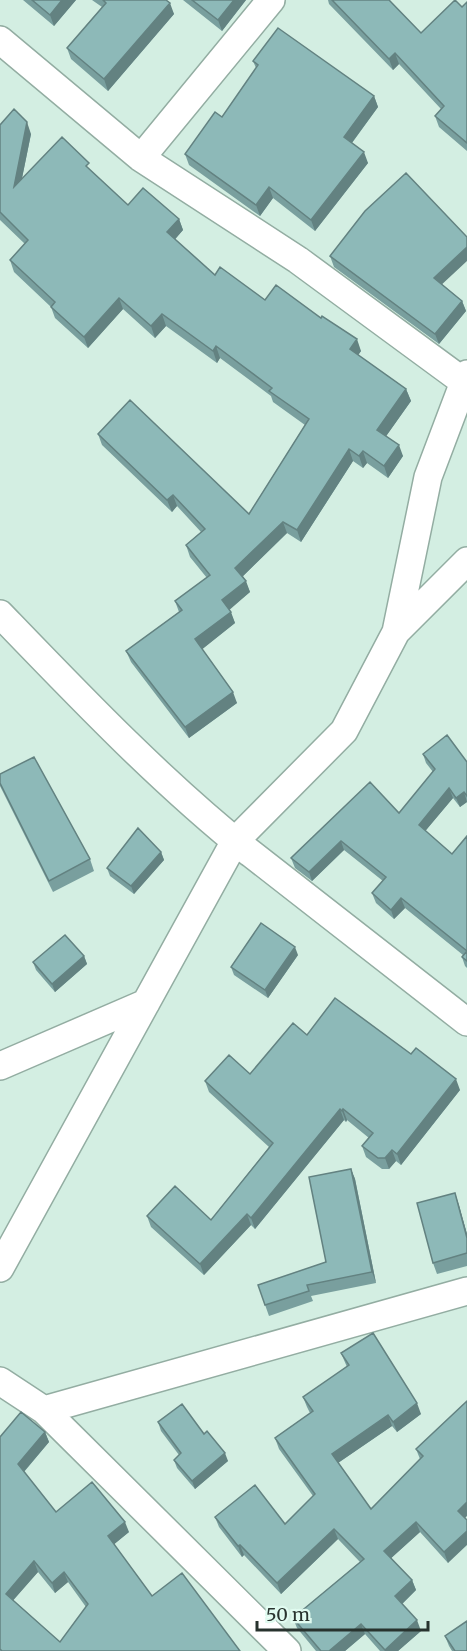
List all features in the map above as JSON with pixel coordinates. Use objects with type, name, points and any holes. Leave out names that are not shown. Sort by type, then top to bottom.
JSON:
[{"type":"street","points":[[141,158],[271,0]]},
{"type":"street","points":[[0,40],[141,158],[298,260],[465,378],[428,477],[396,632],[344,731],[236,841],[0,1268]]},
{"type":"street","points":[[396,632],[467,561]]},
{"type":"street","points":[[0,594],[236,841]]},
{"type":"street","points":[[0,614],[106,723],[236,841],[467,1024]]},
{"type":"street","points":[[0,1066],[146,1003]]},
{"type":"street","points":[[44,1410],[467,1290]]},
{"type":"street","points":[[0,1381],[44,1410],[287,1651]]},
{"type":"building","points":[[32,0],[62,0],[50,15]]},
{"type":"building","points":[[103,0],[166,0],[170,3],[104,79],[67,48],[106,3]]},
{"type":"building","points":[[192,0],[234,0],[218,20]]},
{"type":"building","points":[[332,0],[389,0],[421,33],[455,0],[462,7],[467,2],[467,143],[435,116],[444,106],[395,53],[389,59]]},
{"type":"building","points":[[278,28],[374,96],[344,137],[364,152],[311,220],[269,187],[256,205],[185,154],[215,112],[222,117],[258,65],[253,61]]},
{"type":"building","points":[[14,109],[27,122],[14,187],[62,137],[89,163],[86,166],[128,205],[143,188],[179,219],[167,232],[215,275],[220,267],[265,300],[276,285],[321,318],[322,316],[357,339],[350,349],[406,389],[377,430],[399,445],[384,466],[363,451],[359,456],[349,449],[297,530],[283,522],[235,568],[246,581],[222,600],[231,612],[195,639],[233,692],[185,727],[126,651],[182,610],[175,601],[210,575],[186,545],[205,529],[173,495],[167,500],[98,434],[130,400],[249,514],[309,419],[269,391],[272,388],[216,346],[213,351],[162,314],[151,326],[119,298],[84,337],[51,307],[55,302],[10,260],[28,240],[0,212],[0,125]]},
{"type":"building","points":[[406,173],[467,237],[467,247],[434,278],[462,301],[435,334],[330,256],[365,211]]},
{"type":"building","points":[[447,735],[467,762],[467,796],[464,792],[456,798],[449,788],[419,825],[452,854],[467,836],[467,951],[401,898],[391,910],[372,893],[386,877],[341,841],[309,872],[291,858],[370,782],[399,813],[435,769],[423,754]]},
{"type":"building","points":[[34,757],[90,859],[49,881],[0,783],[0,774]]},
{"type":"building","points":[[138,828],[161,852],[131,886],[107,868]]},
{"type":"building","points":[[261,923],[295,947],[265,990],[231,967]]},
{"type":"building","points":[[65,935],[84,956],[52,984],[33,962]]},
{"type":"building","points":[[467,951],[467,961],[462,957]]},
{"type":"building","points":[[335,998],[411,1054],[416,1048],[456,1079],[397,1154],[392,1150],[385,1158],[378,1158],[362,1146],[373,1133],[340,1109],[251,1218],[247,1214],[200,1264],[147,1216],[175,1186],[211,1220],[273,1143],[205,1081],[229,1055],[250,1074],[293,1023],[307,1035]]},
{"type":"building","points":[[351,1169],[372,1272],[307,1285],[309,1291],[265,1305],[258,1285],[326,1262],[309,1177]]},
{"type":"building","points":[[455,1193],[467,1238],[467,1253],[433,1263],[417,1203]]},
{"type":"building","points":[[373,1333],[417,1403],[393,1422],[388,1415],[332,1454],[371,1509],[423,1456],[416,1449],[467,1401],[467,1502],[458,1511],[467,1520],[467,1531],[444,1552],[416,1522],[384,1551],[412,1580],[395,1596],[417,1620],[385,1650],[361,1624],[329,1651],[321,1651],[293,1618],[364,1559],[334,1529],[277,1583],[240,1545],[238,1546],[215,1517],[255,1485],[285,1524],[315,1494],[275,1438],[313,1411],[303,1397],[349,1365],[341,1353]]},
{"type":"building","points":[[182,1404],[204,1434],[207,1431],[225,1453],[192,1481],[174,1460],[181,1453],[158,1422]]},
{"type":"building","points":[[21,1412],[45,1432],[18,1464],[56,1512],[92,1482],[125,1522],[108,1536],[152,1596],[182,1573],[240,1651],[2,1651],[0,1649],[0,1437]],"holes":[[[34,1561],[52,1583],[64,1572],[88,1604],[60,1642],[6,1594]]]},
{"type":"building","points":[[467,1621],[467,1651],[455,1651],[445,1636]]}]
